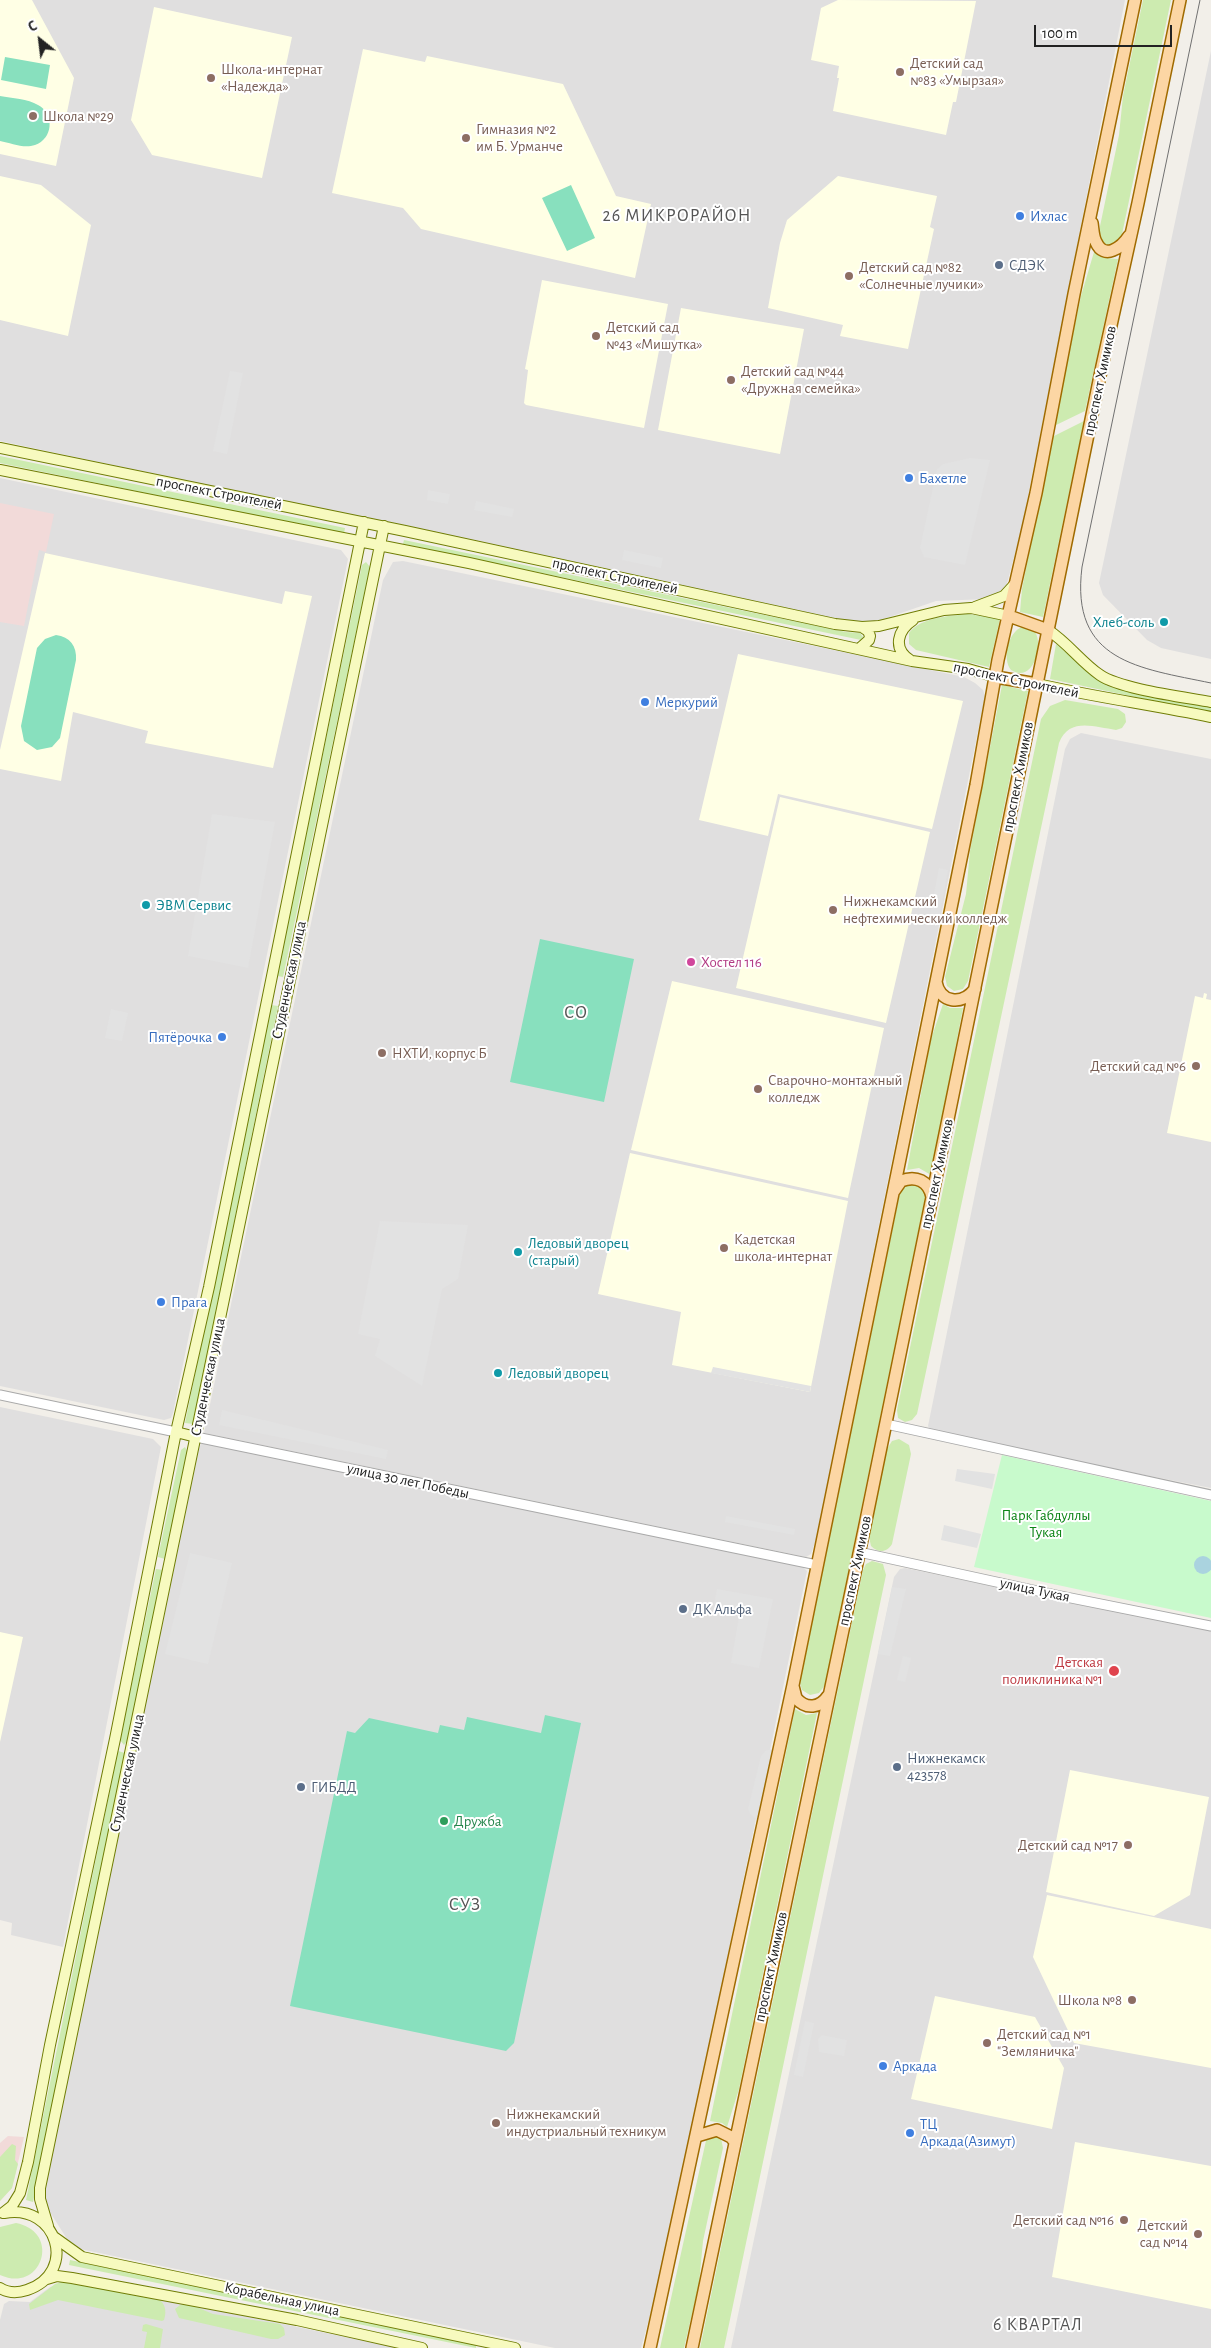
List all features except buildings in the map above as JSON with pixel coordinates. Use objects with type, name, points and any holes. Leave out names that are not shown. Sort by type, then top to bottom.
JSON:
[{"type":"main road","points":[[650,2348],[793,1684],[1135,0]]},
{"type":"main road","name":"проспект Химиков","points":[[692,2348],[886,1424],[1102,366],[1180,0]]},
{"type":"main road","points":[[1091,219],[1095,242],[1104,251],[1110,252],[1118,249],[1132,232]]},
{"type":"main road","name":"проспект Строителей","points":[[0,448],[384,526],[793,615],[862,627],[879,626],[944,610],[971,608],[1009,616],[1048,630],[1069,645],[1089,666],[1109,680],[1211,702]]},
{"type":"main road","name":"проспект Строителей","points":[[0,470],[380,546],[912,661],[968,669],[996,677],[1134,704],[1155,705],[1211,717]]},
{"type":"main road","name":"Студенческая улица","points":[[2,2214],[12,2206],[20,2192],[28,2162],[50,2045],[150,1570],[176,1432],[209,1287],[364,522]]},
{"type":"main road","name":"Студенческая улица","points":[[48,2226],[40,2199],[40,2188],[196,1437],[284,1001],[384,526]]},
{"type":"main road","points":[[971,608],[998,600],[1011,591],[1016,584]]},
{"type":"main road","points":[[912,661],[901,651],[899,636],[907,624],[921,615]]},
{"type":"main road","points":[[859,649],[869,640],[870,636],[868,631],[862,627]]},
{"type":"main road","points":[[936,980],[939,992],[945,998],[952,1000],[964,1000],[976,988]]},
{"type":"main road","points":[[271,981],[276,984],[288,983]]},
{"type":"main road","points":[[268,1000],[274,996],[284,1001]]},
{"type":"main road","points":[[893,1194],[902,1181],[916,1178],[928,1186],[931,1201]]},
{"type":"main road","name":"улица 30 лет Победы","points":[[176,1432],[196,1437]]},
{"type":"main road","points":[[150,1570],[160,1563],[165,1564],[168,1572]]},
{"type":"main road","points":[[793,1684],[796,1698],[808,1706],[821,1703],[829,1691]]},
{"type":"main road","points":[[115,1739],[117,1746],[122,1750],[129,1748],[133,1742]]},
{"type":"main road","points":[[696,2136],[717,2130],[731,2137],[735,2142]]},
{"type":"main road","name":"Корабельная улица","points":[[2,2214],[15,2211],[28,2213],[39,2218],[48,2226],[54,2237],[56,2259],[46,2278]]},
{"type":"main road","name":"Корабельная улица","points":[[54,2237],[82,2257],[484,2345],[515,2348]]},
{"type":"main road","name":"Корабельная улица","points":[[46,2278],[57,2276],[72,2278],[297,2320],[422,2348]]},
{"type":"main road","points":[[0,2291],[23,2292],[36,2287],[46,2278]]},
{"type":"street","name":"улица 30 лет Победы","points":[[0,1395],[176,1432]]},
{"type":"street","points":[[886,1424],[1211,1495]]},
{"type":"street","name":"улица 30 лет Победы","points":[[196,1437],[817,1565]]},
{"type":"street","name":"улица Тукая","points":[[859,1552],[1056,1595],[1211,1626]]},
{"type":"shaded area","points":[[0,0],[1125,0],[1022,527],[1005,591],[988,599],[936,601],[878,621],[851,622],[0,441]]},
{"type":"shaded area","name":"Школа №29","points":[[0,0],[32,0],[74,78],[56,166],[0,154]]},
{"type":"shaded area","name":"Детский сад №83 «Умырзая»","points":[[838,0],[976,1],[956,102],[953,102],[946,135],[833,111],[839,78],[837,78],[839,66],[811,60],[821,8]]},
{"type":"shaded area","name":"Школа-интернат «Надежда»","points":[[154,7],[292,37],[262,178],[152,155],[131,120]]},
{"type":"shaded area","name":"Гимназия №2 им Б. Урманче","points":[[363,49],[425,62],[427,56],[563,84],[616,196],[651,204],[635,278],[421,229],[403,208],[332,193]]},
{"type":"shaded area","points":[[1211,51],[1211,659],[1161,648],[1147,640],[1103,595],[1099,583]]},
{"type":"shaded area","points":[[0,176],[41,185],[91,225],[68,336],[0,320]]},
{"type":"shaded area","name":"Детский сад №82 «Солнечные лучики»","points":[[838,176],[937,196],[930,227],[934,229],[908,349],[840,336],[843,325],[768,308],[780,243],[787,220]]},
{"type":"shaded area","name":"Детский сад №43 «Мишутка»","points":[[542,280],[668,304],[644,428],[526,405],[524,403],[528,370],[525,369]]},
{"type":"shaded area","name":"Детский сад №44 «Дружная семейка»","points":[[681,308],[804,329],[780,454],[658,430]]},
{"type":"shaded area","points":[[230,371],[243,373],[227,454],[213,451]]},
{"type":"shaded area","points":[[970,458],[990,460],[965,565],[924,557],[920,548],[937,469],[943,464]]},
{"type":"shaded area","points":[[0,478],[341,550],[348,559],[173,1413],[171,1418],[164,1420],[0,1386]]},
{"type":"shaded area","points":[[428,490],[450,494],[448,504],[427,500]]},
{"type":"shaded area","points":[[476,501],[514,509],[512,517],[474,510]]},
{"type":"shaded area","points":[[0,503],[54,514],[46,552],[39,550],[24,626],[0,622]]},
{"type":"shaded area","points":[[624,550],[663,558],[661,568],[622,560]]},
{"type":"shaded area","points":[[45,553],[282,604],[285,591],[312,596],[273,768],[145,743],[148,731],[73,712],[61,781],[0,769],[0,750]]},
{"type":"shaded area","points":[[403,561],[964,677],[983,690],[985,696],[816,1539],[811,1554],[806,1557],[204,1433],[383,580],[393,562]]},
{"type":"shaded area","points":[[738,654],[963,701],[932,829],[778,794],[768,836],[699,820]]},
{"type":"shaded area","points":[[1081,733],[1211,759],[1211,1488],[935,1434],[931,1432],[928,1426],[1065,749],[1070,739]]},
{"type":"shaded area","name":"Нижнекамский нефтехимический колледж","points":[[780,797],[930,832],[886,1023],[736,988]]},
{"type":"shaded area","points":[[212,814],[275,822],[248,968],[188,956]]},
{"type":"shaded area","points":[[939,868],[948,870],[938,926],[928,924]]},
{"type":"shaded area","name":"Сварочно-монтажный колледж","points":[[672,981],[884,1028],[848,1198],[631,1150]]},
{"type":"shaded area","name":"Детский сад №6","points":[[1204,993],[1207,994],[1206,999],[1211,1000],[1211,1142],[1167,1133],[1195,996],[1203,998]]},
{"type":"shaded area","points":[[111,1009],[128,1013],[122,1041],[105,1038]]},
{"type":"shaded area","name":"Кадетская школа-интернат","points":[[630,1153],[848,1201],[810,1392],[672,1365],[681,1312],[598,1294]]},
{"type":"shaded area","points":[[380,1221],[468,1225],[458,1279],[442,1289],[422,1386],[375,1356],[380,1339],[358,1334]]},
{"type":"shaded area","points":[[713,1367],[811,1386],[810,1392],[711,1373]]},
{"type":"shaded area","points":[[0,1407],[153,1439],[161,1447],[63,1947],[11,1935],[12,1923],[0,1920]]},
{"type":"shaded area","points":[[222,1410],[388,1450],[386,1459],[219,1425]]},
{"type":"shaded area","points":[[207,1443],[802,1566],[807,1571],[664,2265],[641,2348],[555,2348],[80,2249],[67,2239],[48,2209],[44,2193],[199,1448],[201,1444]]},
{"type":"shaded area","points":[[957,1469],[995,1474],[992,1489],[955,1481]]},
{"type":"shaded area","points":[[726,1516],[795,1529],[794,1535],[725,1522]]},
{"type":"shaded area","points":[[944,1525],[981,1534],[977,1548],[941,1540]]},
{"type":"shaded area","points":[[190,1553],[232,1563],[208,1664],[165,1654]]},
{"type":"shaded area","points":[[905,1568],[1211,1631],[1211,2348],[731,2348],[894,1577],[900,1569]]},
{"type":"shaded area","points":[[892,1587],[906,1589],[890,1656],[878,1654]]},
{"type":"shaded area","points":[[717,1589],[773,1599],[759,1668],[731,1663],[740,1611],[714,1605]]},
{"type":"shaded area","points":[[0,1632],[23,1637],[0,1742]]},
{"type":"shaded area","points":[[903,1656],[911,1658],[905,1682],[897,1680]]},
{"type":"shaded area","points":[[779,1747],[762,1824],[750,1814],[748,1809],[761,1756],[765,1751]]},
{"type":"shaded area","name":"Детский сад №17","points":[[1070,1770],[1209,1797],[1190,1895],[1154,1916],[1046,1892]]},
{"type":"shaded area","name":"Школа №8","points":[[1047,1895],[1211,1929],[1211,2068],[1074,2043],[1033,1957]]},
{"type":"shaded area","name":"Детский сад №1 \"Земляничка\"","points":[[935,1996],[1035,2017],[1064,2068],[1052,2129],[911,2099]]},
{"type":"shaded area","points":[[805,2021],[814,2023],[803,2077],[794,2075]]},
{"type":"shaded area","points":[[822,2035],[847,2040],[844,2056],[819,2052],[818,2039]]},
{"type":"shaded area","points":[[8,2136],[24,2137],[12,2188],[0,2201],[0,2143]]},
{"type":"shaded area","name":"Детский сад №16","points":[[1075,2142],[1211,2166],[1211,2309],[1052,2277]]},
{"type":"shaded area","points":[[72,2280],[398,2348],[0,2348],[0,2320],[4,2304],[9,2301],[30,2302],[50,2287]]},
{"type":"green space","points":[[1143,0],[1171,0],[1121,239],[1109,246],[1101,243],[1099,231],[1119,135],[1123,96]]},
{"type":"green space","points":[[5,57],[50,65],[46,89],[1,80]]},
{"type":"green space","points":[[0,96],[30,101],[43,109],[47,114],[50,126],[41,142],[26,146],[0,141]]},
{"type":"green space","points":[[571,185],[595,238],[567,251],[542,198]]},
{"type":"green space","points":[[1094,252],[1105,258],[1118,259],[1085,411],[1054,426],[1081,296]]},
{"type":"green space","points":[[1084,421],[1043,617],[1020,612],[1022,589],[1052,437]]},
{"type":"green space","points":[[0,456],[345,528],[344,534],[0,463]]},
{"type":"green space","points":[[404,540],[846,632],[860,633],[863,637],[861,640],[403,544]]},
{"type":"green space","points":[[366,562],[370,567],[283,977],[277,976],[362,565]]},
{"type":"green space","points":[[968,614],[1000,619],[989,667],[916,650],[909,644],[909,633],[928,620]]},
{"type":"green space","points":[[1022,627],[1035,632],[1038,645],[1035,661],[1031,668],[1019,673],[1011,670],[1008,665],[1007,653],[1013,634]]},
{"type":"green space","points":[[56,635],[72,643],[76,660],[60,738],[52,747],[37,750],[24,741],[21,726],[37,648],[45,639]]},
{"type":"green space","points":[[1056,644],[1107,686],[1211,708],[1211,713],[1050,679]]},
{"type":"green space","points":[[1002,685],[1028,691],[968,981],[963,989],[954,991],[947,986],[945,977],[966,894],[970,851]]},
{"type":"green space","points":[[1065,700],[1118,709],[1125,714],[1126,722],[1122,728],[1116,730],[1091,726],[1076,727],[1063,735],[1059,743],[917,1414],[912,1420],[905,1422],[898,1418],[897,1410],[1041,719],[1050,706]]},
{"type":"green space","points":[[540,939],[634,959],[604,1102],[510,1082]]},
{"type":"green space","points":[[943,1004],[950,1008],[963,1008],[931,1175],[919,1168],[907,1170],[931,1039]]},
{"type":"green space","points":[[271,1005],[278,1006],[193,1424],[185,1423]]},
{"type":"green space","points":[[907,1184],[919,1185],[924,1191],[925,1198],[825,1685],[819,1693],[810,1695],[802,1690],[800,1683],[900,1193]]},
{"type":"green space","points":[[899,1439],[909,1445],[911,1454],[892,1544],[888,1549],[879,1551],[871,1546],[869,1537],[887,1449],[892,1441]]},
{"type":"green space","points":[[185,1447],[187,1451],[165,1559],[158,1557],[181,1450]]},
{"type":"green space","name":"Парк Габдуллы Тукая","points":[[1002,1455],[1211,1501],[1211,1618],[974,1567]]},
{"type":"green space","points":[[872,1561],[883,1564],[886,1575],[724,2348],[700,2348],[863,1570],[866,1564]]},
{"type":"green space","points":[[156,1569],[164,1570],[127,1741],[124,1745],[120,1740]]},
{"type":"green space","points":[[795,1709],[806,1715],[817,1713],[739,2089],[727,2127],[722,2123],[710,2121]]},
{"type":"green space","name":"Дружба","points":[[545,1715],[581,1723],[514,2043],[506,2051],[290,2006],[347,1731],[355,1733],[369,1718],[438,1733],[440,1725],[464,1730],[467,1717],[541,1733]]},
{"type":"green space","points":[[118,1751],[125,1753],[33,2202],[26,2200]]},
{"type":"green space","points":[[717,2135],[721,2138],[723,2148],[703,2241],[699,2284],[684,2348],[660,2348],[707,2136]]},
{"type":"green space","points":[[12,2144],[16,2146],[15,2160],[18,2164],[12,2188],[0,2201],[0,2157]]},
{"type":"green space","points":[[16,2223],[30,2229],[39,2238],[42,2248],[41,2260],[36,2269],[27,2276],[15,2279],[0,2275],[0,2227]]},
{"type":"green space","points":[[70,2260],[476,2344],[476,2348],[69,2265]]},
{"type":"green space","points":[[64,2281],[158,2298],[165,2308],[164,2320],[58,2300],[30,2310],[29,2304],[55,2284]]},
{"type":"green space","points":[[189,2304],[213,2314],[280,2324],[284,2328],[285,2335],[278,2339],[271,2339],[179,2318],[175,2309],[180,2305]]},
{"type":"green space","points":[[146,2324],[163,2329],[160,2348],[144,2348],[147,2332],[142,2331],[143,2325]]},
{"type":"water","points":[[1199,1556],[1207,1556],[1212,1561],[1210,1572],[1199,1574],[1194,1569],[1194,1561]]},
{"type":"tram line","points":[[1200,0],[1082,567],[1081,599],[1087,623],[1099,641],[1115,655],[1135,665],[1211,683]]},
{"type":"place","name":"Детский сад №83 «Умырзая»","points":[[900,72]]},
{"type":"place","name":"Школа-интернат «Надежда»","points":[[211,78]]},
{"type":"place","name":"Школа №29","points":[[33,116]]},
{"type":"place","name":"Гимназия №2 им Б. Урманче","points":[[466,138]]},
{"type":"place","name":"Ихлас","points":[[1020,216]]},
{"type":"place","name":"СДЭК","points":[[999,265]]},
{"type":"place","name":"Детский сад №82 «Солнечные лучики»","points":[[849,276]]},
{"type":"place","name":"Детский сад №43 «Мишутка»","points":[[596,336]]},
{"type":"place","name":"Детский сад №44 «Дружная семейка»","points":[[731,380]]},
{"type":"place","name":"Бахетле","points":[[909,478]]},
{"type":"place","name":"Хлеб-соль","points":[[1164,622]]},
{"type":"place","name":"Меркурий","points":[[645,702]]},
{"type":"place","name":"ЭВМ Сервис","points":[[146,905]]},
{"type":"place","name":"Нижнекамский нефтехимический колледж","points":[[833,910]]},
{"type":"place","name":"Хостел 116","points":[[691,962]]},
{"type":"place","name":"Пятёрочка","points":[[222,1037]]},
{"type":"place","name":"НХТИ, корпус Б","points":[[382,1053]]},
{"type":"place","name":"Детский сад №6","points":[[1196,1066]]},
{"type":"place","name":"Сварочно-монтажный колледж","points":[[758,1089]]},
{"type":"place","name":"Кадетская школа-интернат","points":[[724,1248]]},
{"type":"place","name":"Ледовый дворец (старый)","points":[[518,1252]]},
{"type":"place","name":"Прага","points":[[161,1302]]},
{"type":"place","name":"Ледовый дворец","points":[[498,1373]]},
{"type":"place","name":"ДК Альфа","points":[[683,1609]]},
{"type":"place","name":"Детская поликлиника №1","points":[[1114,1671]]},
{"type":"place","name":"Нижнекамск 423578","points":[[897,1767]]},
{"type":"place","name":"ГИБДД","points":[[301,1787]]},
{"type":"place","name":"Дружба","points":[[444,1821]]},
{"type":"place","name":"Детский сад №17","points":[[1128,1845]]},
{"type":"place","name":"Школа №8","points":[[1132,2000]]},
{"type":"place","name":"Детский сад №1 \"Земляничка\"","points":[[987,2043]]},
{"type":"place","name":"Аркада","points":[[883,2066]]},
{"type":"place","name":"Нижнекамский индустриальный техникум","points":[[496,2123]]},
{"type":"place","name":"ТЦ Аркада(Азимут)","points":[[910,2133]]},
{"type":"place","name":"Детский сад №16","points":[[1124,2220]]},
{"type":"place","name":"Детский сад №14","points":[[1198,2234]]},
{"type":"district","name":"26 МИКРОРАЙОН","points":[[677,216]]},
{"type":"district","name":"СО","points":[[576,1013]]},
{"type":"district","name":"СУЗ","points":[[465,1905]]},
{"type":"district","name":"6 КВАРТАЛ","points":[[1038,2325]]}]
